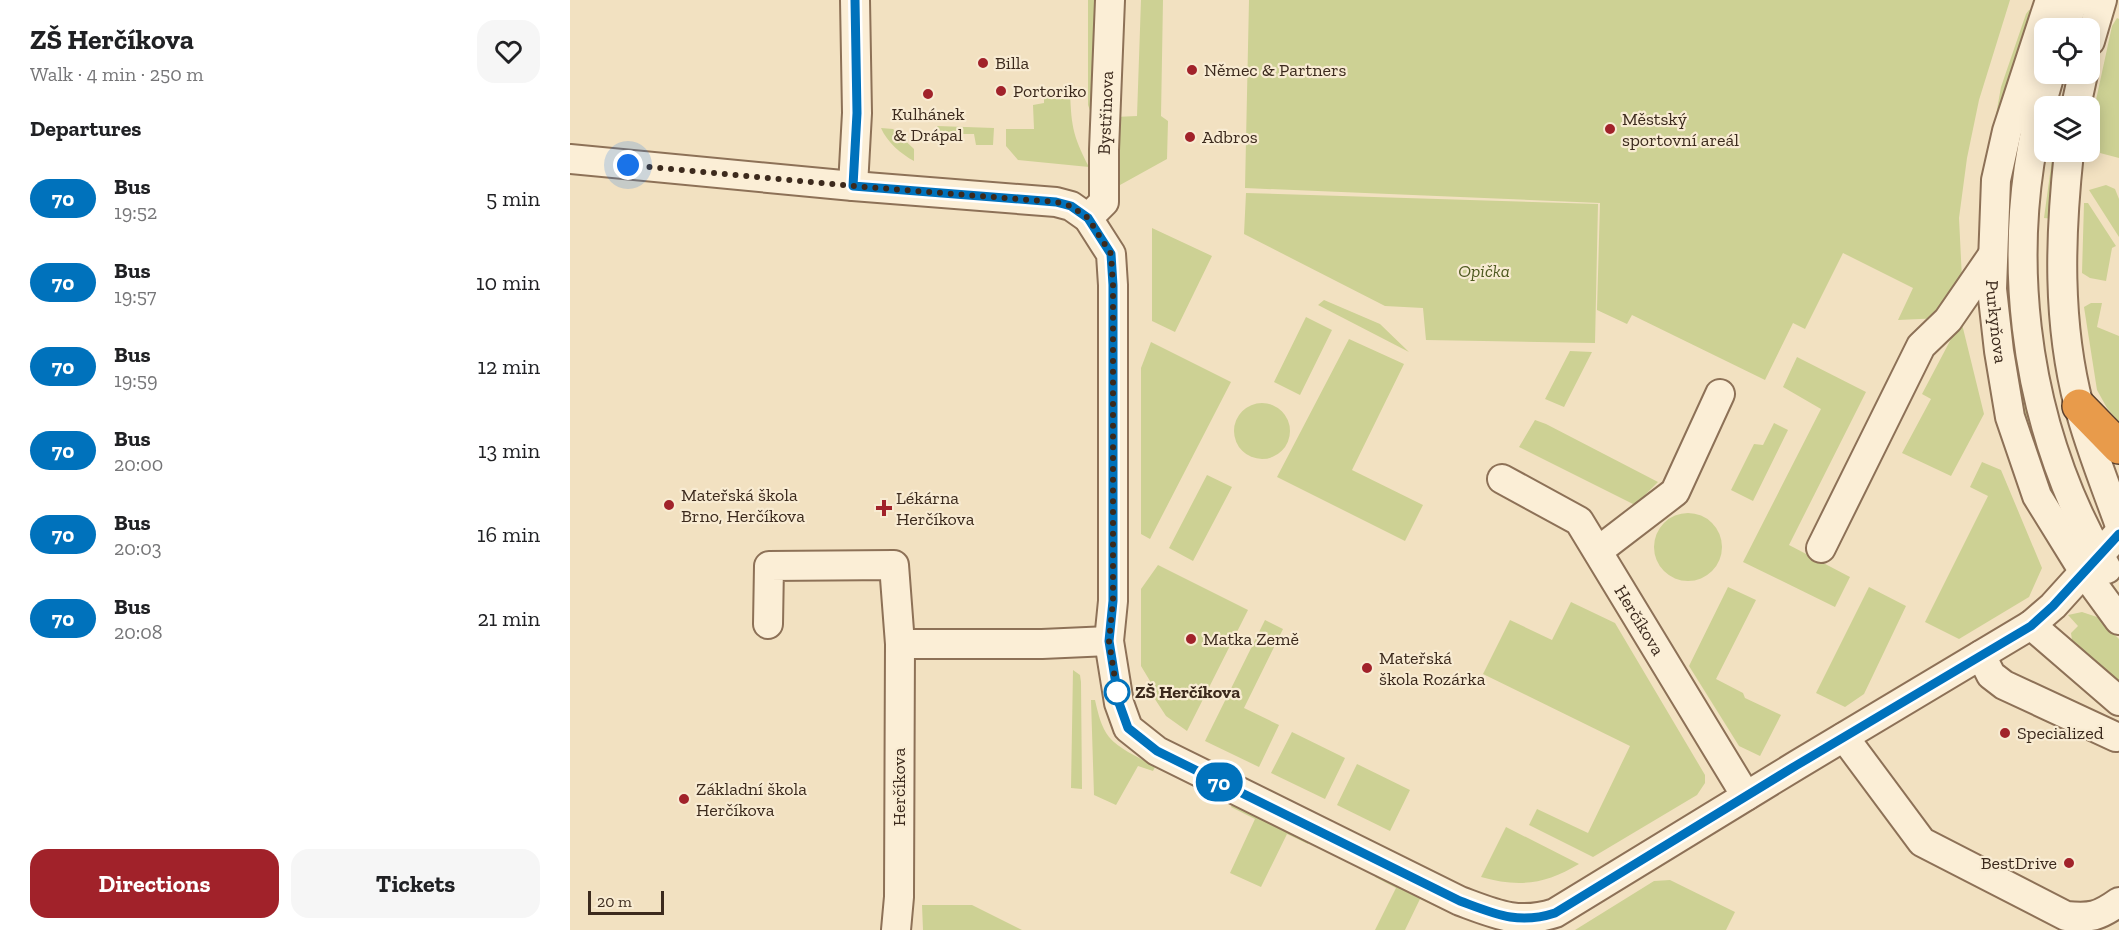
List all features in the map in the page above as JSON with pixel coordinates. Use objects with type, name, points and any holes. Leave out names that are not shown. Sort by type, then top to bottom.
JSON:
[{"type":"highway","points":[[2079,406],[2119,447]]},
{"type":"street","points":[[853,186],[857,113],[855,0]]},
{"type":"street","name":"Bystřinova","points":[[1086,217],[1104,202],[1110,0]]},
{"type":"street","name":"Purkyňova","points":[[2050,0],[2007,131],[1996,180],[1992,256],[1996,330],[2010,417],[2037,496],[2108,549]]},
{"type":"street","points":[[2068,18],[2074,0]]},
{"type":"street","points":[[2082,18],[2089,0]]},
{"type":"street","points":[[2097,18],[2102,0]]},
{"type":"street","points":[[2047,84],[2037,120],[2023,206],[2022,281],[2025,323],[2038,396],[2070,497],[2108,549]]},
{"type":"street","points":[[570,159],[853,186],[1056,202],[1071,206],[1086,217],[1111,254],[1113,285],[1113,601],[1109,641],[1119,703],[1128,728],[1157,751],[1460,901],[1526,925],[1555,913],[2031,626],[2108,549]]},
{"type":"street","points":[[2043,162],[2037,209],[2035,281],[2043,353],[2051,394],[2072,464],[2108,549],[2119,590]]},
{"type":"street","name":"Purkyňova","points":[[2068,162],[2063,209],[2061,283],[2070,358],[2108,549],[2119,620]]},
{"type":"street","points":[[1821,548],[1921,346],[1948,321],[1992,256]]},
{"type":"street","points":[[1598,551],[1675,492],[1720,394]]},
{"type":"street","name":"Herčíkova","points":[[1502,479],[1578,521],[1746,796]]},
{"type":"street","name":"Herčíkova","points":[[768,624],[769,566],[894,565],[899,635],[899,897],[896,930]]},
{"type":"street","points":[[2031,626],[2119,701]]},
{"type":"street","points":[[899,635],[1042,644],[1109,641]]},
{"type":"street","points":[[1981,655],[1991,675],[2004,685],[2116,737]]},
{"type":"street","points":[[1844,737],[1922,842],[2063,923],[2103,913],[2119,902]]},
{"type":"green space","points":[[1088,0],[1098,0],[1092,116],[1088,105]]},
{"type":"green space","points":[[1141,0],[1163,0],[1161,116],[1168,121],[1167,159],[1120,185],[1115,117],[1137,116]]},
{"type":"green space","name":"Městský sportovní areál","points":[[1249,0],[2010,0],[1979,100],[1967,158],[1959,218],[1962,279],[1943,318],[1898,320],[1913,288],[1843,253],[1805,329],[1793,323],[1765,380],[1632,315],[1627,324],[1597,310],[1600,203],[1245,188]]},
{"type":"green space","points":[[2036,8],[1994,126],[2001,87],[2026,14],[2029,10]]},
{"type":"green space","points":[[2117,18],[2119,19],[2119,158],[2100,153],[2100,96],[2097,96],[2112,26]]},
{"type":"green space","points":[[1044,88],[1070,88],[1073,129],[1089,167],[1018,160],[1006,146],[1006,129],[1034,129],[1033,105],[1044,103]]},
{"type":"green space","points":[[2023,116],[2021,180],[2060,493],[2053,496],[2045,480],[2025,418],[2011,351],[2007,316],[2005,246],[2007,212],[2012,171]]},
{"type":"green space","points":[[937,126],[994,128],[993,145],[976,145],[974,134],[937,134]]},
{"type":"green space","points":[[881,128],[893,129],[914,149],[914,161],[895,147]]},
{"type":"green space","points":[[2052,162],[2058,162],[2054,219],[2044,218]]},
{"type":"green space","points":[[2106,185],[2115,189],[2119,199],[2119,237],[2089,190]]},
{"type":"green space","name":"Opička","points":[[1246,193],[1598,204],[1595,343],[1426,340],[1423,308],[1385,306],[1244,234]]},
{"type":"green space","points":[[2084,203],[2088,203],[2116,246],[2112,248],[2106,281],[2090,278],[2082,273]]},
{"type":"green space","points":[[1152,228],[1212,256],[1175,332],[1152,321]]},
{"type":"green space","points":[[1324,300],[1380,324],[1409,352],[1318,305]]},
{"type":"green space","points":[[2091,303],[2102,303],[2097,327],[2119,336],[2119,422],[2107,408],[2097,390],[2084,307]]},
{"type":"green space","points":[[1306,317],[1332,330],[1300,395],[1274,382]]},
{"type":"green space","points":[[1961,320],[1984,414],[1951,476],[1902,453],[1931,399],[1922,394]]},
{"type":"green space","points":[[1349,339],[1404,364],[1352,470],[1423,505],[1405,541],[1277,477]]},
{"type":"green space","points":[[1151,342],[1231,382],[1150,539],[1141,534],[1141,368]]},
{"type":"green space","points":[[1570,351],[1592,352],[1564,407],[1545,399]]},
{"type":"green space","points":[[1797,357],[1866,392],[1789,545],[1850,577],[1835,607],[1743,562],[1821,409],[1783,387]]},
{"type":"green space","points":[[1257,403],[1267,403],[1282,411],[1288,420],[1290,431],[1288,442],[1282,451],[1267,459],[1257,459],[1246,454],[1239,447],[1234,436],[1234,426],[1239,415],[1246,408]]},
{"type":"green space","points":[[1535,420],[1658,482],[1635,505],[1519,447]]},
{"type":"green space","points":[[1774,423],[1788,430],[1753,501],[1731,490],[1754,444],[1763,445]]},
{"type":"green space","points":[[1982,462],[2001,470],[2042,568],[2029,597],[1959,639],[1925,622],[1988,496],[1970,487]]},
{"type":"green space","points":[[1207,475],[1232,487],[1193,561],[1169,548]]},
{"type":"green space","points":[[1688,513],[1701,516],[1712,523],[1719,534],[1722,547],[1719,560],[1712,571],[1701,578],[1688,581],[1675,578],[1664,571],[1657,560],[1654,547],[1657,534],[1664,523],[1675,516]]},
{"type":"green space","points":[[1158,565],[1248,610],[1187,731],[1166,716],[1149,690],[1150,681],[1141,666],[1141,589]]},
{"type":"green space","points":[[1728,587],[1756,600],[1716,679],[1743,693],[1745,698],[1781,715],[1760,756],[1739,746],[1689,666]]},
{"type":"green space","points":[[1869,587],[1906,606],[1864,694],[1845,707],[1816,693]]},
{"type":"green space","points":[[1571,602],[1615,623],[1705,775],[1705,783],[1697,795],[1593,857],[1529,825],[1537,809],[1588,833],[1630,746],[1483,674],[1510,620],[1552,640]]},
{"type":"green space","points":[[2082,612],[2097,617],[2119,639],[2119,682],[2072,640],[2071,633],[2078,626],[2068,615]]},
{"type":"green space","points":[[1265,620],[1283,629],[1244,708],[1279,725],[1259,767],[1205,741]]},
{"type":"green space","points":[[1073,670],[1080,675],[1081,682],[1082,789],[1071,788]]},
{"type":"green space","points":[[1091,700],[1095,700],[1102,724],[1109,737],[1125,750],[1155,767],[1153,771],[1138,766],[1116,805],[1094,795]]},
{"type":"green space","points":[[1292,732],[1345,758],[1325,799],[1271,773]]},
{"type":"green space","points":[[1357,764],[1410,790],[1390,831],[1337,805]]},
{"type":"green space","points":[[1233,803],[1310,840],[1308,844],[1287,834],[1261,887],[1230,873],[1255,819],[1231,807]]},
{"type":"green space","points":[[1506,827],[1579,864],[1555,876],[1532,882],[1508,882],[1481,877]]},
{"type":"green space","points":[[1377,872],[1445,906],[1443,910],[1420,899],[1405,930],[1375,930],[1396,888],[1375,877]]},
{"type":"green space","points":[[1670,880],[1735,912],[1726,930],[1575,930],[1654,881]]},
{"type":"green space","points":[[922,905],[972,905],[1022,930],[923,930]]},
{"type":"bus line","name":"70","points":[[855,0],[857,113],[853,186],[1056,202],[1071,206],[1088,218],[1111,254],[1113,285],[1113,601],[1109,641],[1119,703],[1128,728],[1157,751],[1460,901],[1506,918],[1528,920],[1555,913],[2031,626],[2053,606],[2098,554],[2119,534]]},
{"type":"place","name":"Billa","points":[[983,63]]},
{"type":"place","name":"Němec & Partners","points":[[1192,70]]},
{"type":"place","name":"Portoriko","points":[[1001,91]]},
{"type":"place","name":"Kulhánek & Drápal","points":[[928,94]]},
{"type":"place","name":"Městský sportovní areál","points":[[1610,129]]},
{"type":"place","name":"Adbros","points":[[1190,137]]},
{"type":"place","name":"Mateřská škola Brno, Herčíkova","points":[[669,505]]},
{"type":"place","name":"Lékárna Herčíkova","points":[[884,508]]},
{"type":"place","name":"Matka Země","points":[[1191,639]]},
{"type":"place","name":"Mateřská škola Rozárka","points":[[1367,668]]},
{"type":"place","name":"ZŠ Herčíkova","points":[[1117,692]]},
{"type":"place","name":"Specialized","points":[[2005,733]]},
{"type":"place","name":"Základní škola Herčíkova","points":[[684,799]]},
{"type":"place","name":"BestDrive","points":[[2069,863]]},
{"type":"route","points":[[628,165],[1056,202],[1071,206],[1088,218],[1111,254],[1113,285],[1113,601],[1109,641],[1117,692]]}]
